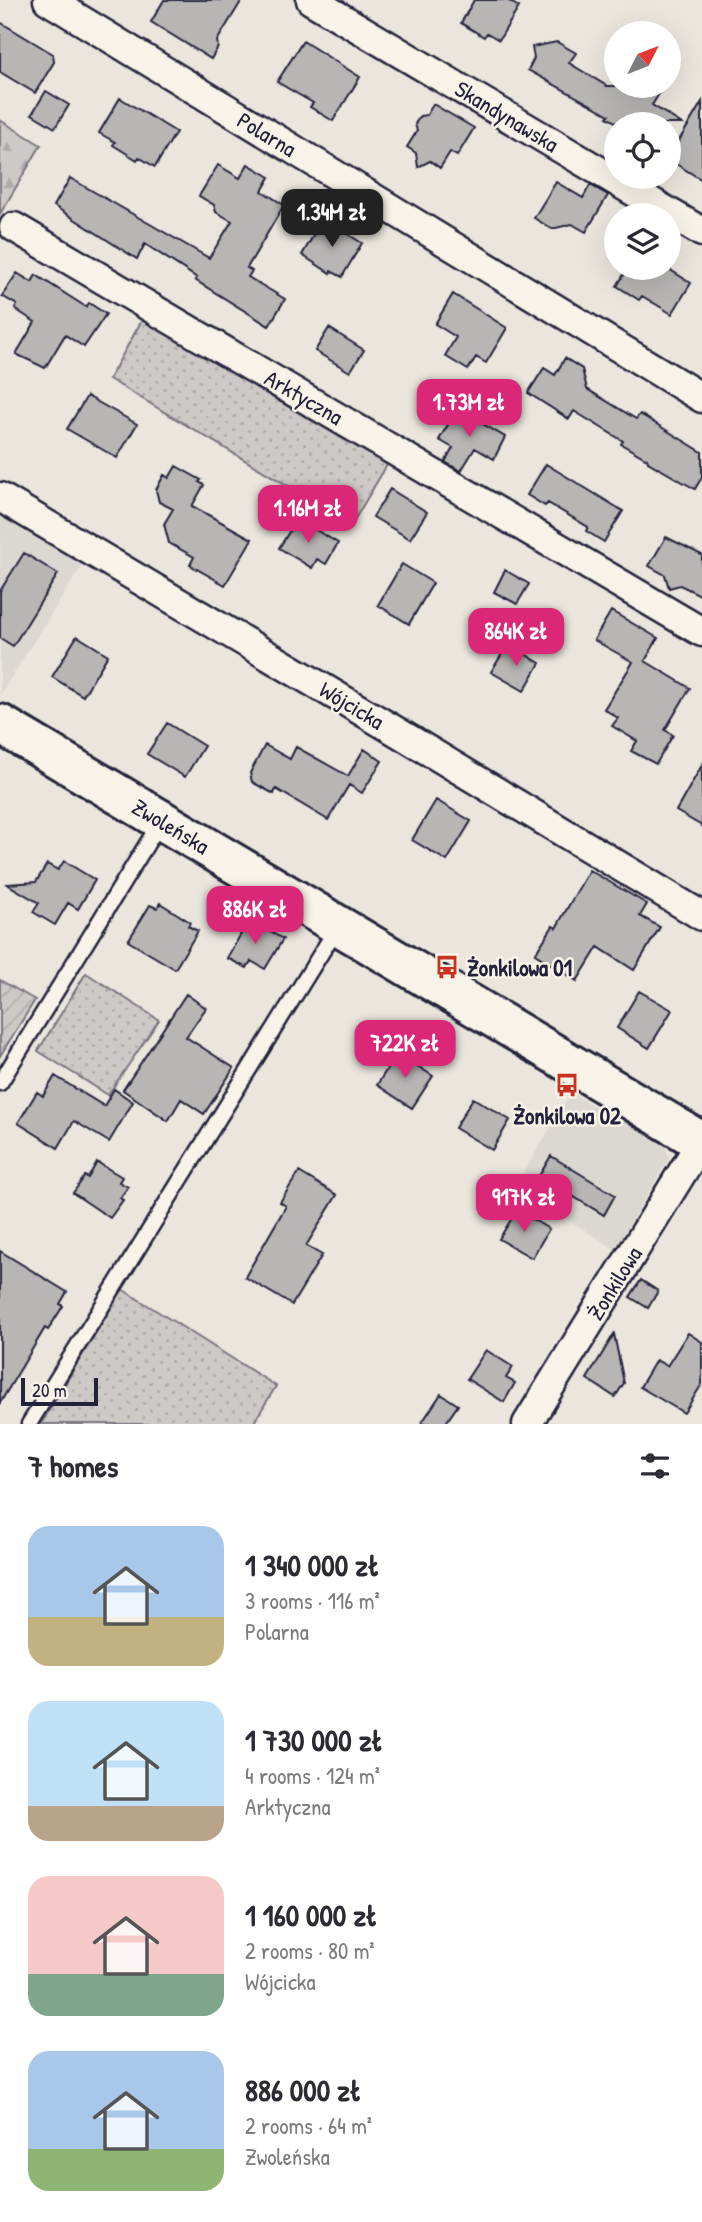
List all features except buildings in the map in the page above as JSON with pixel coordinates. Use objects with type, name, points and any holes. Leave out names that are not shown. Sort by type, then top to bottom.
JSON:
[{"type":"street","name":"Polarna","points":[[48,0],[702,398]]},
{"type":"street","name":"Skandynawska","points":[[312,0],[702,232]]},
{"type":"street","name":"Arktyczna","points":[[14,227],[702,632]]},
{"type":"street","name":"Wójcicka","points":[[0,497],[702,916]]},
{"type":"street","name":"Zwoleńska","points":[[0,724],[701,1142]]},
{"type":"street","name":"Żonkilowa","points":[[527,1424],[701,1142]]},
{"type":"lane","points":[[0,1083],[161,820]]},
{"type":"lane","points":[[29,1424],[339,925]]},
{"type":"shaded area","points":[[0,508],[87,558],[0,695]]},
{"type":"shaded area","points":[[571,1093],[665,1146],[669,1158],[615,1249],[515,1187]]},
{"type":"green space","points":[[0,120],[41,145],[0,214]]},
{"type":"green space","points":[[146,313],[391,458],[352,524],[109,379]]},
{"type":"green space","points":[[86,973],[159,1020],[108,1095],[38,1051]]},
{"type":"green space","points":[[0,980],[35,1000],[0,1056]]},
{"type":"green space","points":[[122,1289],[276,1386],[253,1424],[41,1424]]},
{"type":"place","name":"Żonkilowa 01","points":[[447,967]]},
{"type":"place","name":"Żonkilowa 02","points":[[567,1085]]}]
